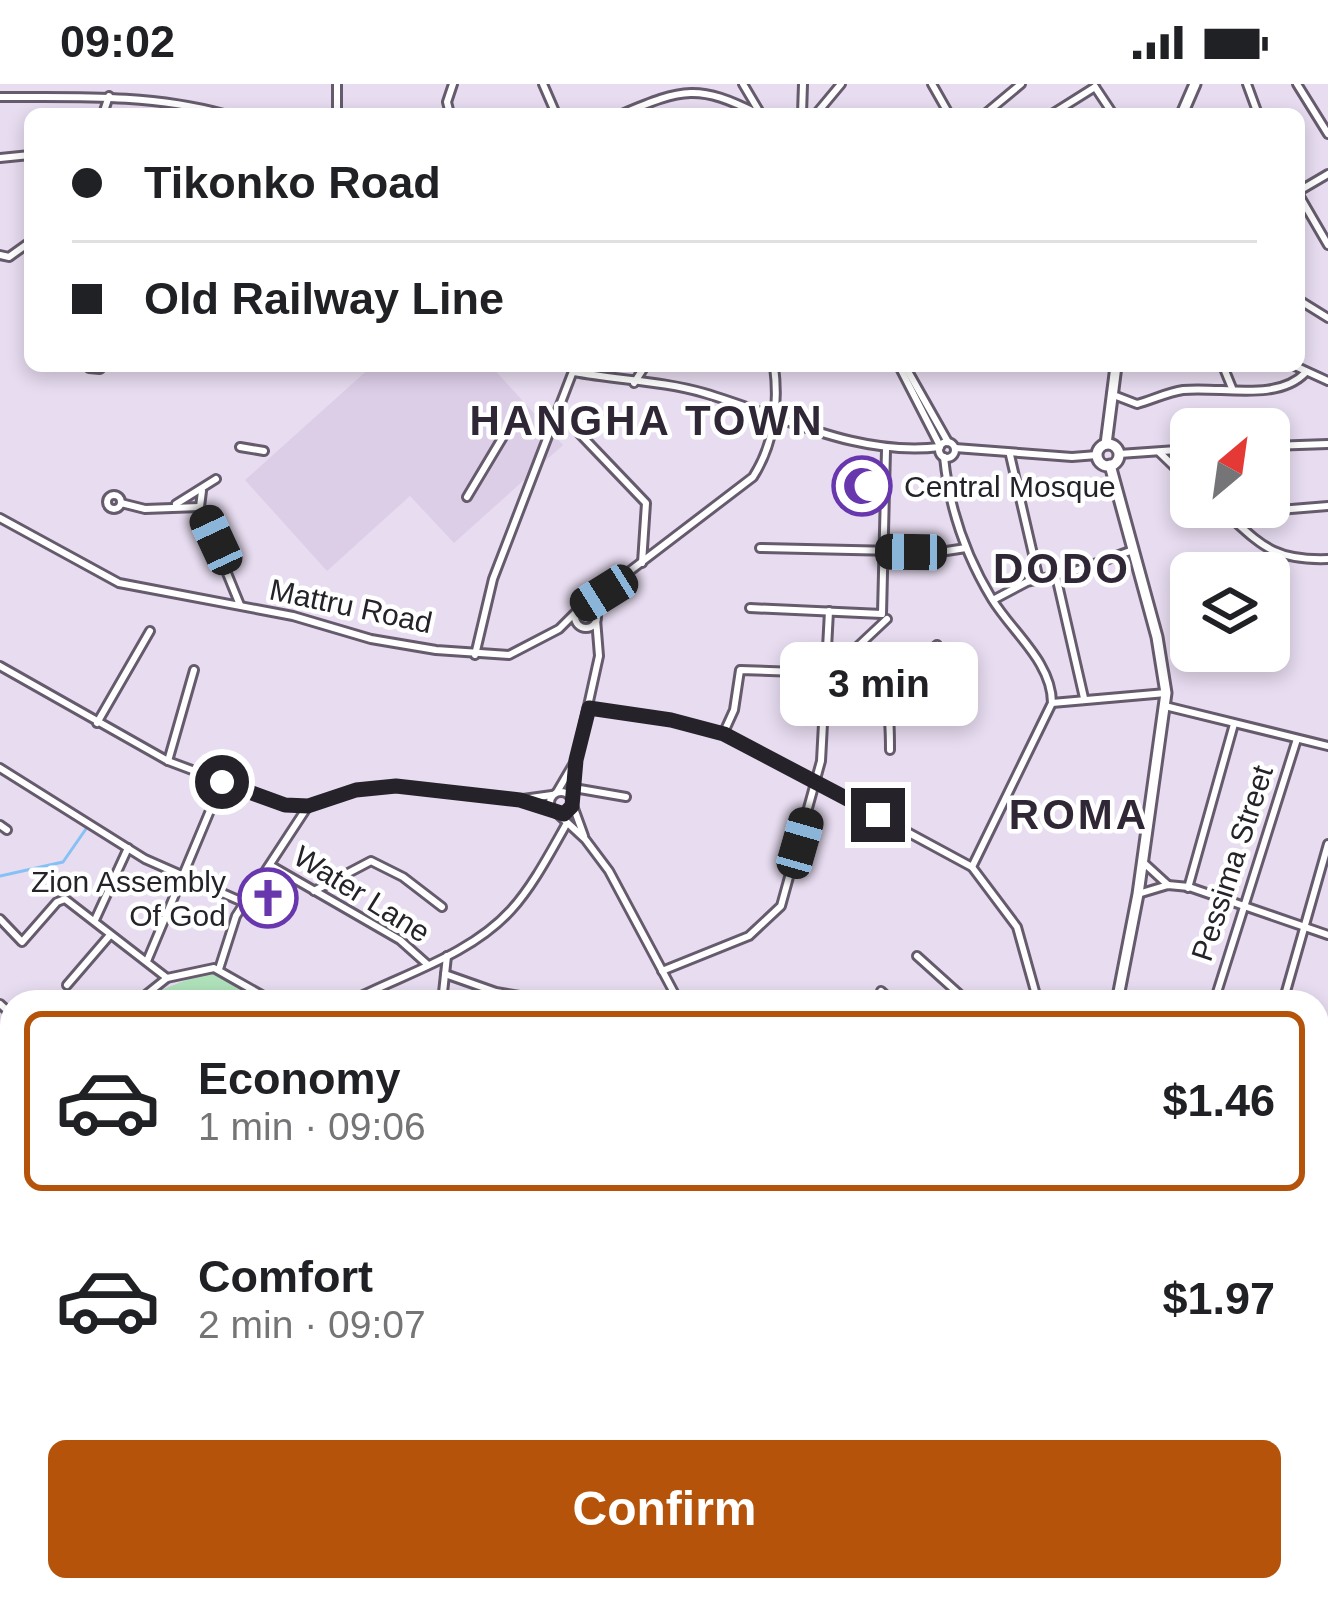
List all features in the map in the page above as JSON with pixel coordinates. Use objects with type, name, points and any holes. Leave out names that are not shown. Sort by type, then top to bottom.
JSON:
[{"type":"main road","points":[[1110,465],[1101,463],[1097,455],[1106,444],[1115,372]]},
{"type":"main road","points":[[1106,444],[1115,446],[1119,454],[1110,465]]},
{"type":"main road","points":[[1110,465],[1162,659],[1166,694],[1119,990]]},
{"type":"street","points":[[656,84],[663,97]]},
{"type":"street","points":[[821,108],[841,84]]},
{"type":"street","points":[[992,108],[1021,84]]},
{"type":"street","points":[[1297,84],[1328,134]]},
{"type":"street","points":[[1061,108],[1094,85]]},
{"type":"street","points":[[636,108],[663,97],[709,89],[748,108]]},
{"type":"street","points":[[0,97],[109,96],[203,108]]},
{"type":"street","points":[[106,108],[109,96]]},
{"type":"street","points":[[1305,204],[1328,245]]},
{"type":"street","points":[[475,656],[493,579],[573,372]]},
{"type":"street","points":[[587,372],[685,388],[856,443],[886,448],[946,446],[1097,455]]},
{"type":"street","points":[[634,383],[640,372]]},
{"type":"street","name":"Mattru Road","points":[[0,518],[119,583],[308,620],[371,639],[475,656],[509,655],[559,628],[753,477],[763,461],[775,416],[774,372]]},
{"type":"street","points":[[905,372],[953,455],[944,457]]},
{"type":"street","points":[[1225,372],[1232,388]]},
{"type":"street","points":[[1111,394],[1137,404],[1176,390],[1274,390],[1294,384],[1305,373],[1328,381]]},
{"type":"street","points":[[466,497],[516,415]]},
{"type":"street","points":[[579,433],[646,503],[642,564]]},
{"type":"street","points":[[1290,445],[1328,444]]},
{"type":"street","points":[[946,446],[949,500],[967,548],[993,600],[1042,669],[1052,703],[972,867]]},
{"type":"street","points":[[240,447],[263,451]]},
{"type":"street","points":[[886,448],[881,551],[884,617],[854,650],[858,663],[886,694],[890,751]]},
{"type":"street","points":[[1119,454],[1170,450]]},
{"type":"street","points":[[1157,451],[1170,463]]},
{"type":"street","points":[[1010,453],[1018,505],[1039,580]]},
{"type":"street","points":[[173,506],[216,479]]},
{"type":"street","points":[[202,491],[200,507],[241,607]]},
{"type":"street","points":[[121,503],[146,509],[200,507]]},
{"type":"street","points":[[1290,508],[1328,506]]},
{"type":"street","points":[[1243,528],[1274,554],[1294,560],[1328,559]]},
{"type":"street","points":[[760,548],[967,548]]},
{"type":"street","points":[[993,600],[1133,550]]},
{"type":"street","points":[[1056,576],[1084,698]]},
{"type":"street","points":[[0,666],[168,761],[285,805],[308,806],[356,790],[396,786],[520,800],[567,812],[599,649],[596,616],[604,593]]},
{"type":"street","points":[[596,616],[580,608],[575,620],[599,649]]},
{"type":"street","points":[[750,608],[884,617]]},
{"type":"street","points":[[662,971],[749,937],[777,913],[786,895],[824,744],[829,611]]},
{"type":"street","points":[[584,628],[596,616]]},
{"type":"street","name":"Mattru Road","points":[[559,628],[584,628]]},
{"type":"street","points":[[97,723],[150,631]]},
{"type":"street","points":[[876,680],[899,678],[937,645]]},
{"type":"street","points":[[168,761],[194,670]]},
{"type":"street","points":[[724,734],[734,710],[740,670],[826,673]]},
{"type":"street","points":[[1052,703],[1166,694]]},
{"type":"street","points":[[1166,706],[1328,746]]},
{"type":"street","points":[[589,708],[671,720],[724,734],[972,867],[1017,927],[1036,990]]},
{"type":"street","points":[[1188,888],[1234,724]]},
{"type":"street","name":"Pessima Street","points":[[1218,990],[1297,739]]},
{"type":"street","points":[[576,760],[555,794],[555,812],[585,839],[627,901],[672,990]]},
{"type":"street","points":[[0,768],[128,848],[245,902]]},
{"type":"street","points":[[146,963],[222,782]]},
{"type":"street","points":[[574,788],[626,797]]},
{"type":"street","points":[[520,800],[567,793],[585,839]]},
{"type":"street","points":[[219,969],[236,916],[308,806]]},
{"type":"street","points":[[379,990],[437,966],[508,913],[567,823]]},
{"type":"street","points":[[1286,990],[1328,844]]},
{"type":"street","points":[[95,920],[128,848]]},
{"type":"street","points":[[314,891],[371,861],[404,877],[442,907]]},
{"type":"street","points":[[1142,861],[1168,885]]},
{"type":"street","name":"Water Lane","points":[[270,865],[437,966],[487,990]]},
{"type":"street","points":[[327,898],[334,878]]},
{"type":"street","points":[[1138,894],[1168,885],[1188,888],[1328,935]]},
{"type":"street","points":[[0,919],[22,942],[65,899],[166,978]]},
{"type":"street","points":[[67,985],[110,935]]},
{"type":"street","points":[[437,966],[447,956]]},
{"type":"street","points":[[917,956],[955,990]]},
{"type":"street","points":[[437,966],[440,990]]},
{"type":"street","points":[[152,990],[166,978],[202,968],[219,969],[254,990]]},
{"type":"shaded area","points":[[365,372],[496,372],[563,445],[454,543],[410,496],[327,571],[245,480]]},
{"type":"green space","points":[[212,970],[243,990],[161,990]]},
{"type":"waterway","points":[[0,876],[63,862],[88,826]]},
{"type":"place","name":"Central Mosque","points":[[862,486]]},
{"type":"place","name":"Zion Assembly Of God","points":[[268,898]]},
{"type":"district","name":"HANGHA TOWN","points":[[647,420]]},
{"type":"district","name":"DODO","points":[[1062,568]]},
{"type":"district","name":"ROMA","points":[[1079,814]]},
{"type":"route","points":[[222,782],[285,805],[308,806],[356,790],[396,786],[520,800],[564,814],[572,806],[576,760],[589,708],[671,720],[724,734],[878,815]]}]
